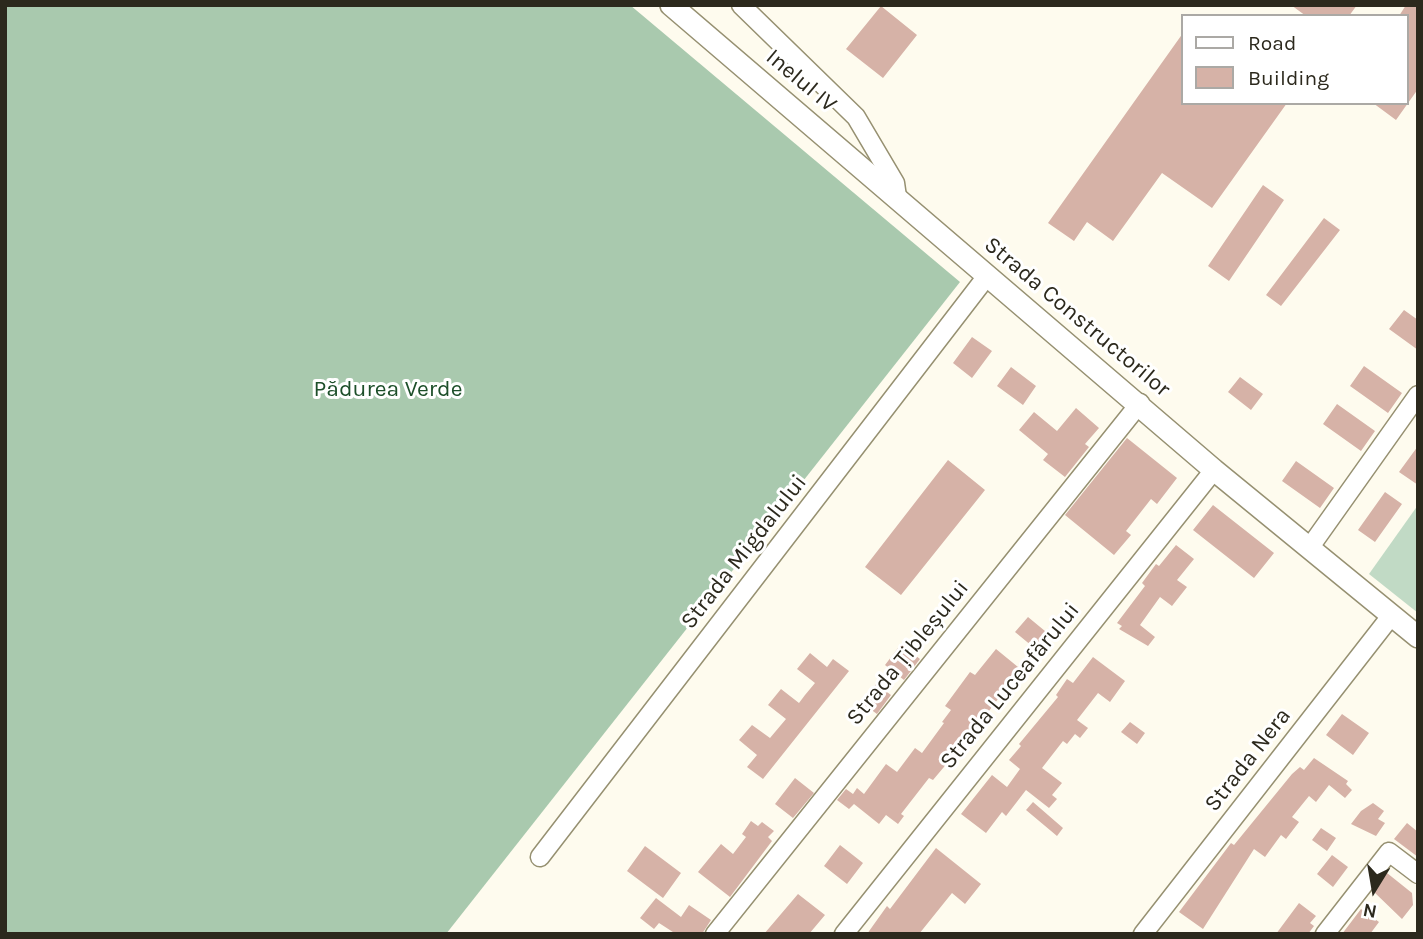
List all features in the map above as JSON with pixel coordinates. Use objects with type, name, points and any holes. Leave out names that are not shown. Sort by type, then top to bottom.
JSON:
[{"type":"main road","name":"Inelul IV","points":[[671,5],[897,197]]},
{"type":"main road","name":"Strada Constructorilor","points":[[897,197],[1140,403],[1214,470],[1418,637]]},
{"type":"street","name":"Strada Constructorilor","points":[[741,5],[856,117],[895,183],[897,197]]},
{"type":"street","name":"Strada Migdalului","points":[[540,857],[987,276]]},
{"type":"street","points":[[1310,547],[1418,395]]},
{"type":"street","name":"Strada Țibleșului","points":[[715,934],[1140,403]]},
{"type":"street","name":"Strada Luceafărului","points":[[844,934],[1214,470]]},
{"type":"street","name":"Strada Nera","points":[[1143,934],[1391,616]]},
{"type":"street","points":[[1325,934],[1389,852],[1418,874]]},
{"type":"green space","name":"Pădurea Verde","points":[[5,5],[630,5],[960,282],[446,934],[5,934]]},
{"type":"green space","points":[[1418,505],[1418,613],[1369,574]]},
{"type":"building","points":[[1291,5],[1357,5],[1350,14],[1303,14]]},
{"type":"building","points":[[1406,5],[1418,5],[1418,89],[1409,102],[1409,14],[1400,14]]},
{"type":"building","points":[[881,6],[917,35],[883,78],[846,49]]},
{"type":"building","points":[[1182,34],[1182,105],[1286,105],[1212,208],[1162,173],[1113,241],[1087,222],[1074,241],[1048,223]]},
{"type":"building","points":[[1376,105],[1407,105],[1396,120]]},
{"type":"building","points":[[1263,185],[1284,200],[1229,281],[1208,266]]},
{"type":"building","points":[[1324,218],[1340,230],[1281,306],[1266,295]]},
{"type":"building","points":[[1404,310],[1418,320],[1418,350],[1389,329]]},
{"type":"building","points":[[972,337],[992,351],[972,378],[953,363]]},
{"type":"building","points":[[1364,366],[1402,393],[1388,413],[1350,386]]},
{"type":"building","points":[[1011,367],[1036,386],[1023,405],[997,386]]},
{"type":"building","points":[[1240,377],[1263,394],[1251,410],[1228,392]]},
{"type":"building","points":[[1337,404],[1375,431],[1361,451],[1323,424]]},
{"type":"building","points":[[1076,408],[1099,428],[1085,444],[1089,447],[1065,477],[1043,460],[1048,454],[1019,430],[1034,412],[1057,431]]},
{"type":"building","points":[[1127,438],[1177,478],[1157,504],[1151,499],[1126,531],[1131,535],[1114,555],[1065,515]]},
{"type":"building","points":[[1418,446],[1418,485],[1399,472]]},
{"type":"building","points":[[948,460],[985,490],[901,595],[865,567]]},
{"type":"building","points":[[1296,461],[1334,488],[1320,508],[1282,481]]},
{"type":"building","points":[[1385,492],[1402,504],[1375,542],[1358,530]]},
{"type":"building","points":[[1213,505],[1274,553],[1254,578],[1193,530]]},
{"type":"building","points":[[1176,545],[1194,559],[1177,580],[1187,587],[1172,606],[1160,597],[1140,625],[1155,637],[1148,646],[1119,629],[1122,626],[1117,623],[1145,586],[1142,583],[1156,564],[1159,566]]},
{"type":"building","points":[[1028,617],[1051,636],[1038,651],[1015,632]]},
{"type":"building","points":[[901,644],[920,659],[904,680],[885,665]]},
{"type":"building","points":[[996,649],[1018,667],[997,693],[1001,695],[970,736],[933,780],[929,778],[901,814],[904,816],[898,824],[886,815],[879,824],[854,804],[849,809],[837,800],[846,789],[853,794],[857,788],[864,794],[886,764],[897,772],[915,748],[922,753],[951,710],[945,706],[970,672],[975,675]]},
{"type":"building","points":[[810,653],[827,667],[833,659],[849,671],[763,779],[747,767],[757,755],[739,740],[752,725],[770,738],[786,719],[768,705],[781,689],[799,703],[815,683],[797,669]]},
{"type":"building","points":[[1093,657],[1125,681],[1110,702],[1098,693],[1077,720],[1088,728],[1080,738],[1075,734],[1067,744],[1063,741],[1042,768],[1062,783],[1052,795],[1057,799],[1049,808],[1026,790],[1006,816],[1002,812],[986,833],[961,814],[992,775],[1007,787],[1020,769],[1009,760],[1021,746],[1019,744],[1058,697],[1056,695],[1067,679],[1073,683]]},
{"type":"building","points":[[876,684],[891,695],[877,714],[862,703]]},
{"type":"building","points":[[1342,714],[1369,733],[1353,755],[1326,735]]},
{"type":"building","points":[[1130,722],[1145,733],[1137,744],[1121,732]]},
{"type":"building","points":[[1314,758],[1348,781],[1346,784],[1352,790],[1345,798],[1329,785],[1316,802],[1309,796],[1292,817],[1299,822],[1286,839],[1281,835],[1265,857],[1254,849],[1203,929],[1179,912],[1231,843],[1234,845],[1292,774],[1300,767],[1304,770]]},
{"type":"building","points":[[795,778],[814,793],[793,818],[775,804]]},
{"type":"building","points":[[1033,802],[1063,828],[1057,836],[1026,810]]},
{"type":"building","points":[[1373,803],[1384,811],[1378,819],[1385,823],[1376,836],[1351,824],[1361,811]]},
{"type":"building","points":[[751,821],[758,826],[762,822],[774,831],[768,837],[772,841],[730,897],[698,872],[721,844],[733,854],[746,837],[742,834]]},
{"type":"building","points":[[1407,823],[1418,832],[1418,857],[1394,839]]},
{"type":"building","points":[[1321,828],[1336,838],[1327,851],[1312,840]]},
{"type":"building","points":[[840,845],[863,863],[847,884],[824,866]]},
{"type":"building","points":[[645,846],[681,873],[663,898],[627,871]]},
{"type":"building","points":[[936,848],[981,884],[965,904],[952,893],[919,934],[867,934],[887,906],[890,909]]},
{"type":"building","points":[[1332,855],[1348,867],[1333,887],[1317,874]]},
{"type":"building","points":[[1387,873],[1412,893],[1413,905],[1402,919],[1373,891]]},
{"type":"building","points":[[798,894],[825,915],[809,934],[764,934]]},
{"type":"building","points":[[656,898],[681,917],[689,905],[711,920],[702,934],[676,934],[659,923],[654,929],[640,918]]},
{"type":"building","points":[[1299,903],[1316,916],[1310,923],[1314,926],[1308,934],[1276,934]]},
{"type":"building","points":[[1361,909],[1379,922],[1370,934],[1342,934]]}]
